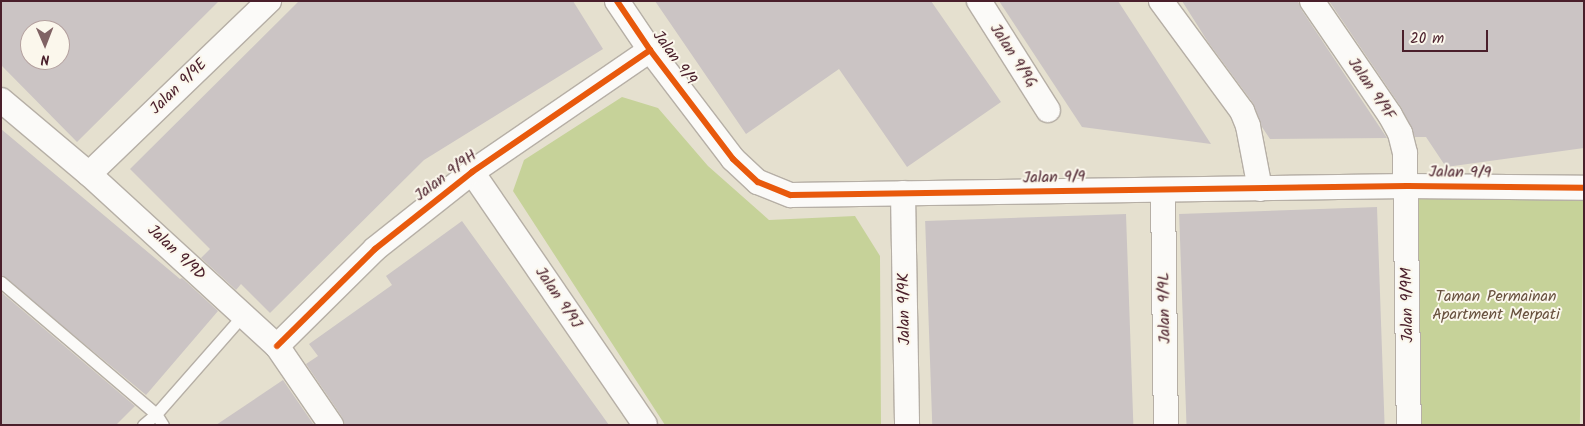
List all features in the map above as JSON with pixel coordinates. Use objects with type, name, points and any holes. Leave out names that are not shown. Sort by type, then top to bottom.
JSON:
[{"type":"street","name":"Jalan 9/9E","points":[[89,174],[269,1]]},
{"type":"street","name":"Jalan 9/9","points":[[617,1],[650,50],[733,160],[758,182],[791,195],[1407,186],[1584,188]]},
{"type":"street","name":"Jalan 9/9G","points":[[979,1],[1048,110]]},
{"type":"street","points":[[1162,1],[1242,111],[1248,126],[1260,189]]},
{"type":"street","name":"Jalan 9/9F","points":[[1312,1],[1390,116],[1400,134],[1405,152],[1407,186]]},
{"type":"street","name":"Jalan 9/9H","points":[[277,346],[375,248],[472,172],[650,50]]},
{"type":"street","name":"Jalan 9/9D","points":[[1,100],[89,174],[277,346],[331,425]]},
{"type":"street","name":"Jalan 9/9J","points":[[472,172],[645,425]]},
{"type":"street","name":"Jalan 9/9M","points":[[1407,186],[1409,425]]},
{"type":"street","name":"Jalan 9/9L","points":[[1163,190],[1166,425]]},
{"type":"street","name":"Jalan 9/9K","points":[[903,193],[907,425]]},
{"type":"lane","points":[[1,282],[156,414],[163,425]]},
{"type":"lane","points":[[143,425],[156,414],[243,316]]},
{"type":"green space","points":[[622,97],[658,108],[708,166],[769,220],[855,216],[880,256],[881,425],[665,425],[513,191],[524,160]]},
{"type":"green space","name":"Taman Permainan Apartment Merpati","points":[[1407,186],[1584,189],[1580,425],[1403,425]]},
{"type":"building","points":[[1,1],[219,1],[77,142],[1,65]]},
{"type":"building","points":[[299,1],[573,1],[603,49],[424,160],[270,313],[241,284],[236,290],[201,258],[210,249],[130,169]]},
{"type":"building","points":[[655,1],[931,1],[1001,102],[907,167],[839,69],[746,134]]},
{"type":"building","points":[[999,1],[1118,1],[1211,144],[1082,127]]},
{"type":"building","points":[[1182,1],[1298,1],[1301,9],[1387,138],[1270,139],[1262,127],[1253,103],[1208,42]]},
{"type":"building","points":[[1329,1],[1584,1],[1584,148],[1446,167],[1426,137],[1415,137],[1401,107]]},
{"type":"building","points":[[1,129],[180,279],[182,278],[218,311],[146,395],[1,275]]},
{"type":"building","points":[[1377,207],[1385,425],[1186,425],[1179,214]]},
{"type":"building","points":[[1126,214],[1133,425],[932,425],[925,221]]},
{"type":"building","points":[[462,221],[609,425],[345,425],[342,417],[306,364],[318,356],[309,344],[392,285],[386,276]]},
{"type":"building","points":[[1,292],[135,406],[116,425],[1,425]]},
{"type":"building","points":[[283,380],[314,425],[216,425]]},
{"type":"cycle path","points":[[617,1],[650,50],[733,159],[758,182],[791,195],[1407,186],[1584,188]]},
{"type":"cycle path","points":[[277,346],[375,249],[472,172],[650,50]]}]
